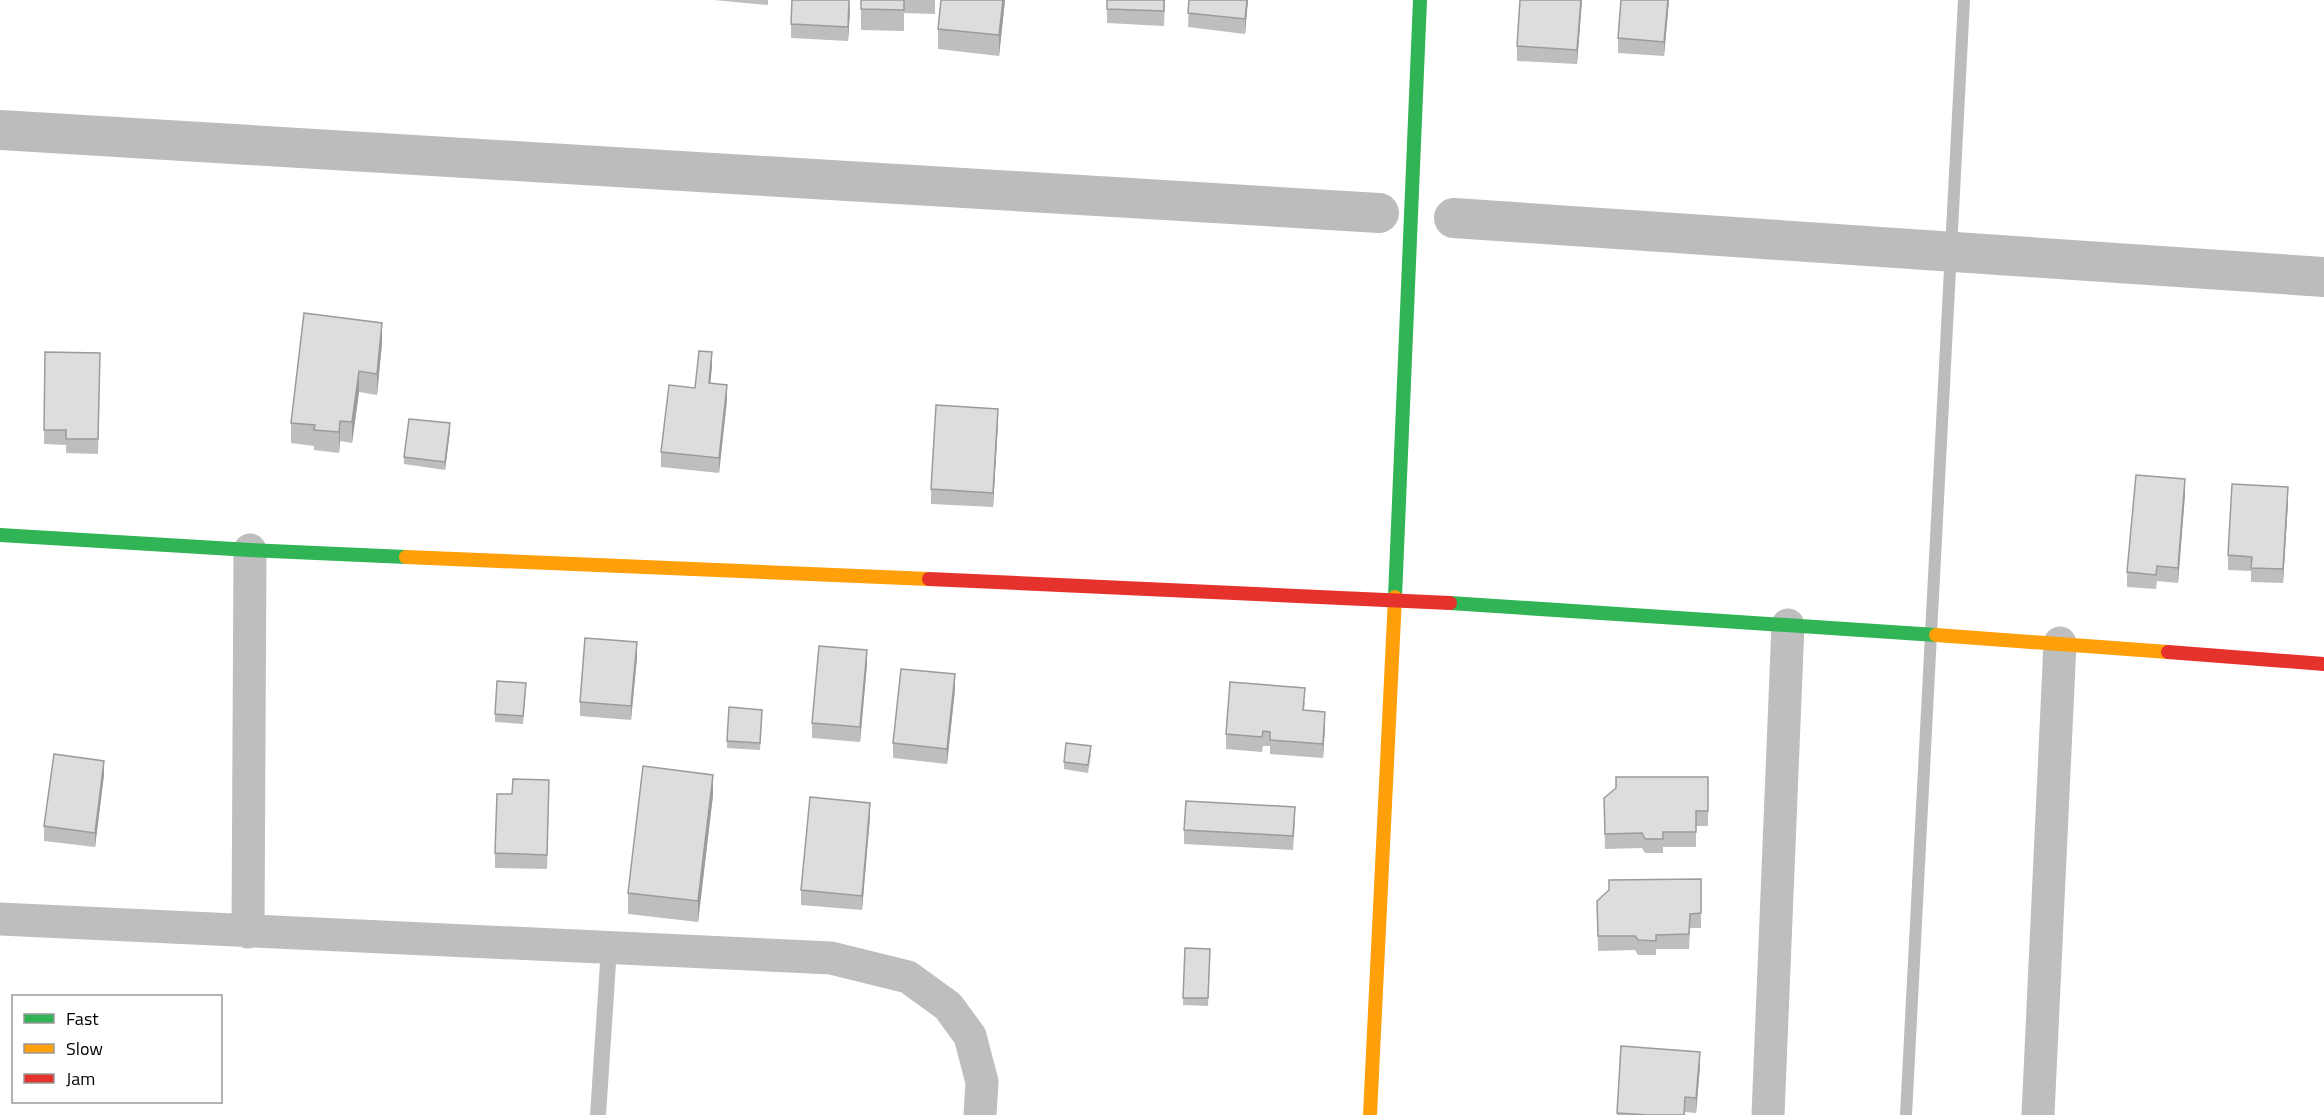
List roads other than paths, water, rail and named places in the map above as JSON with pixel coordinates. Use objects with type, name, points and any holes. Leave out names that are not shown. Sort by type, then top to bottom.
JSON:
[{"type":"street","points":[[1370,1115],[1395,599],[1420,0]]},
{"type":"street","points":[[0,534],[250,550],[1395,599],[2060,643],[2324,664]]},
{"type":"street","points":[[248,932],[250,550]]},
{"type":"street","points":[[1768,1115],[1788,625]]},
{"type":"street","points":[[2038,1115],[2060,643]]},
{"type":"street","points":[[0,919],[831,958],[908,977],[948,1006],[970,1036],[982,1082],[980,1115]]},
{"type":"lane","points":[[598,1115],[609,948]]},
{"type":"waterway","points":[[1906,1115],[1964,0]]},
{"type":"waterway","points":[[0,130],[1379,213]]},
{"type":"waterway","points":[[1454,218],[2324,277]]}]
